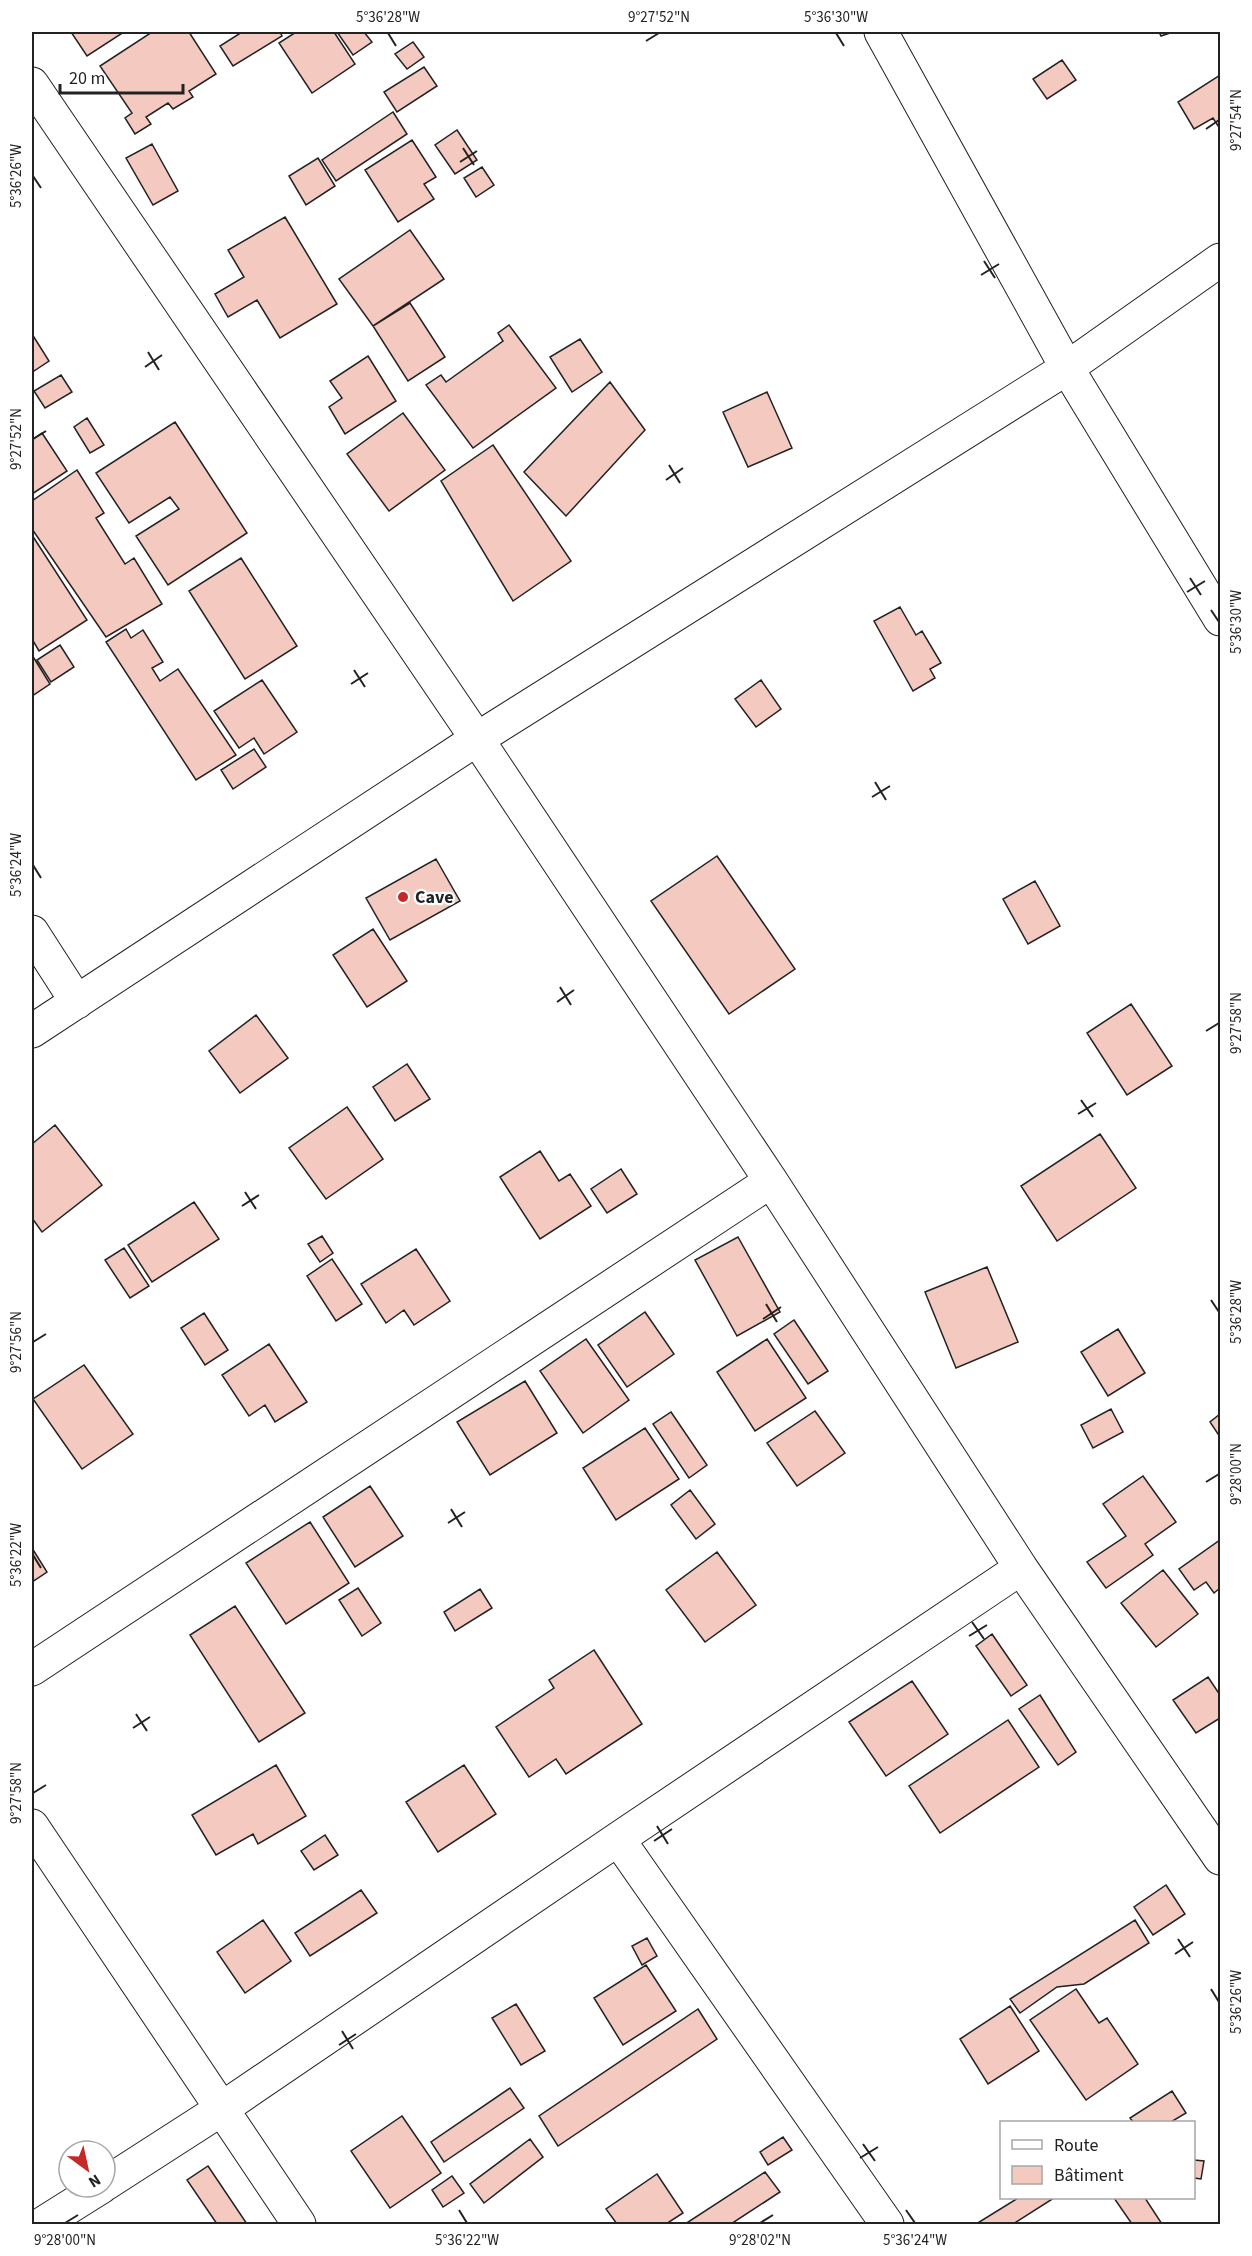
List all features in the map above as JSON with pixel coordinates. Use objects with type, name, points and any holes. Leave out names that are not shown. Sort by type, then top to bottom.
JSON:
[{"type":"street","points":[[881,32],[1067,368],[1221,619]]},
{"type":"street","points":[[32,84],[477,739],[771,1181],[1021,1568],[1221,1858]]},
{"type":"street","points":[[32,1031],[477,739],[1067,368],[1221,260]]},
{"type":"street","points":[[32,932],[77,1002]]},
{"type":"street","points":[[32,1669],[771,1181]]},
{"type":"street","points":[[117,2176],[220,2110],[1021,1568]]},
{"type":"street","points":[[32,1826],[220,2110],[299,2224]]},
{"type":"street","points":[[618,1839],[887,2224]]},
{"type":"street","points":[[42,2224],[82,2199]]},
{"type":"building","points":[[71,32],[124,32],[87,56]]},
{"type":"building","points":[[152,32],[189,32],[216,74],[189,91],[193,97],[173,109],[168,103],[146,117],[151,124],[135,134],[125,118],[132,113],[100,66]]},
{"type":"building","points":[[242,32],[280,32],[282,36],[233,66],[220,46]]},
{"type":"building","points":[[296,32],[334,32],[355,64],[312,93],[279,43]]},
{"type":"building","points":[[337,32],[364,32],[372,42],[353,55]]},
{"type":"building","points":[[1159,32],[1173,32],[1161,36]]},
{"type":"building","points":[[413,42],[424,57],[407,69],[395,54]]},
{"type":"building","points":[[1062,60],[1076,80],[1047,99],[1033,79]]},
{"type":"building","points":[[424,67],[437,86],[397,112],[384,92]]},
{"type":"building","points":[[1220,75],[1220,129],[1213,118],[1194,129],[1178,102]]},
{"type":"building","points":[[393,112],[407,134],[336,181],[322,160]]},
{"type":"building","points":[[457,130],[477,160],[455,174],[435,145]]},
{"type":"building","points":[[412,140],[436,177],[424,184],[434,199],[398,222],[365,170]]},
{"type":"building","points":[[152,144],[178,191],[153,205],[126,158]]},
{"type":"building","points":[[318,158],[335,186],[306,205],[289,176]]},
{"type":"building","points":[[482,167],[494,185],[476,197],[464,178]]},
{"type":"building","points":[[285,217],[337,304],[280,338],[257,300],[228,317],[215,294],[244,277],[228,250]]},
{"type":"building","points":[[410,230],[444,279],[373,326],[339,279]]},
{"type":"building","points":[[410,303],[445,357],[408,381],[373,326]]},
{"type":"building","points":[[509,325],[556,388],[473,448],[426,385],[441,375],[446,382],[503,341],[498,333]]},
{"type":"building","points":[[32,334],[49,361],[34,371],[32,367]]},
{"type":"building","points":[[580,339],[602,372],[572,392],[550,357]]},
{"type":"building","points":[[368,356],[396,401],[345,434],[329,407],[342,398],[330,381]]},
{"type":"building","points":[[61,375],[72,392],[45,408],[34,391]]},
{"type":"building","points":[[610,382],[645,430],[566,516],[524,472]]},
{"type":"building","points":[[767,392],[792,448],[748,467],[723,412]]},
{"type":"building","points":[[403,413],[445,470],[389,511],[347,454]]},
{"type":"building","points":[[87,418],[104,445],[90,453],[74,427]]},
{"type":"building","points":[[175,422],[247,533],[168,585],[136,536],[179,509],[170,497],[129,523],[96,473]]},
{"type":"building","points":[[42,433],[67,471],[32,494],[32,440]]},
{"type":"building","points":[[493,445],[571,561],[513,601],[441,481]]},
{"type":"building","points":[[77,470],[104,513],[96,518],[125,564],[134,558],[162,604],[106,637],[32,529],[32,501]]},
{"type":"building","points":[[32,535],[87,620],[39,651],[32,639]]},
{"type":"building","points":[[241,558],[297,646],[245,679],[189,591]]},
{"type":"building","points":[[900,607],[916,635],[922,631],[941,663],[930,669],[935,678],[913,691],[874,621]]},
{"type":"building","points":[[126,629],[131,638],[143,630],[163,662],[152,668],[160,681],[178,669],[236,755],[196,780],[106,642]]},
{"type":"building","points":[[60,645],[74,667],[51,682],[37,660]]},
{"type":"building","points":[[32,655],[50,684],[32,696]]},
{"type":"building","points":[[262,680],[297,732],[264,754],[254,738],[239,748],[214,711]]},
{"type":"building","points":[[761,680],[781,709],[756,727],[735,699]]},
{"type":"building","points":[[254,749],[266,767],[233,789],[221,770]]},
{"type":"building","points":[[717,856],[795,969],[729,1014],[651,901]]},
{"type":"building","points":[[436,859],[460,901],[390,940],[366,898]]},
{"type":"building","points":[[1035,881],[1060,926],[1028,944],[1003,899]]},
{"type":"building","points":[[373,929],[407,981],[367,1007],[333,955]]},
{"type":"building","points":[[1131,1004],[1172,1066],[1127,1095],[1087,1033]]},
{"type":"building","points":[[256,1015],[288,1058],[240,1093],[209,1051]]},
{"type":"building","points":[[407,1064],[430,1099],[395,1121],[373,1087]]},
{"type":"building","points":[[347,1107],[383,1159],[326,1199],[289,1148]]},
{"type":"building","points":[[55,1125],[102,1185],[42,1232],[32,1218],[32,1144]]},
{"type":"building","points":[[1100,1134],[1136,1188],[1057,1241],[1021,1186]]},
{"type":"building","points":[[540,1151],[559,1181],[570,1174],[591,1206],[540,1239],[500,1177]]},
{"type":"building","points":[[621,1169],[637,1194],[607,1213],[591,1189]]},
{"type":"building","points":[[194,1202],[219,1239],[152,1282],[128,1245]]},
{"type":"building","points":[[322,1236],[333,1253],[320,1262],[308,1244]]},
{"type":"building","points":[[738,1237],[780,1312],[737,1336],[695,1260]]},
{"type":"building","points":[[124,1248],[149,1286],[130,1298],[105,1260]]},
{"type":"building","points":[[416,1249],[450,1301],[414,1325],[404,1310],[386,1323],[361,1284]]},
{"type":"building","points":[[332,1259],[362,1304],[336,1321],[307,1276]]},
{"type":"building","points":[[987,1267],[1018,1342],[956,1368],[925,1292]]},
{"type":"building","points":[[645,1312],[674,1354],[627,1387],[598,1345]]},
{"type":"building","points":[[204,1313],[228,1350],[205,1365],[181,1328]]},
{"type":"building","points":[[794,1320],[828,1371],[808,1384],[774,1334]]},
{"type":"building","points":[[1118,1329],[1145,1373],[1108,1396],[1081,1352]]},
{"type":"building","points":[[586,1339],[629,1400],[583,1433],[540,1371]]},
{"type":"building","points":[[767,1339],[806,1398],[755,1431],[717,1372]]},
{"type":"building","points":[[269,1344],[307,1402],[275,1422],[265,1405],[249,1416],[222,1375]]},
{"type":"building","points":[[84,1365],[133,1434],[82,1469],[33,1399]]},
{"type":"building","points":[[525,1381],[557,1433],[490,1475],[457,1422]]},
{"type":"building","points":[[1111,1409],[1123,1432],[1093,1448],[1081,1425]]},
{"type":"building","points":[[815,1411],[845,1453],[797,1486],[767,1443]]},
{"type":"building","points":[[671,1412],[707,1465],[689,1478],[653,1424]]},
{"type":"building","points":[[1220,1414],[1220,1437],[1210,1422]]},
{"type":"building","points":[[645,1428],[679,1479],[616,1520],[583,1468]]},
{"type":"building","points":[[1143,1476],[1176,1522],[1145,1544],[1153,1555],[1106,1588],[1087,1562],[1126,1536],[1103,1504]]},
{"type":"building","points":[[370,1486],[403,1536],[355,1567],[323,1517]]},
{"type":"building","points":[[690,1490],[715,1524],[696,1539],[671,1505]]},
{"type":"building","points":[[310,1522],[349,1583],[286,1624],[246,1563]]},
{"type":"building","points":[[1220,1540],[1220,1588],[1214,1593],[1206,1582],[1194,1590],[1179,1569]]},
{"type":"building","points":[[32,1548],[47,1572],[32,1582]]},
{"type":"building","points":[[717,1552],[756,1605],[705,1642],[666,1590]]},
{"type":"building","points":[[1163,1570],[1198,1614],[1156,1647],[1121,1603]]},
{"type":"building","points":[[358,1588],[381,1623],[362,1636],[339,1600]]},
{"type":"building","points":[[480,1589],[492,1608],[455,1631],[444,1612]]},
{"type":"building","points":[[235,1606],[305,1713],[259,1742],[190,1635]]},
{"type":"building","points":[[992,1634],[1027,1685],[1011,1696],[976,1646]]},
{"type":"building","points":[[594,1650],[642,1724],[566,1774],[556,1759],[529,1777],[496,1727],[554,1688],[549,1680]]},
{"type":"building","points":[[1208,1677],[1220,1695],[1220,1718],[1196,1733],[1173,1700]]},
{"type":"building","points":[[912,1681],[948,1734],[886,1776],[849,1722]]},
{"type":"building","points":[[1040,1695],[1076,1752],[1058,1765],[1019,1709]]},
{"type":"building","points":[[1008,1720],[1039,1767],[940,1833],[909,1786]]},
{"type":"building","points":[[276,1765],[306,1816],[258,1844],[253,1834],[216,1855],[192,1815]]},
{"type":"building","points":[[464,1765],[496,1814],[438,1852],[406,1802]]},
{"type":"building","points":[[325,1835],[338,1855],[314,1870],[301,1851]]},
{"type":"building","points":[[1166,1885],[1185,1914],[1153,1935],[1134,1907]]},
{"type":"building","points":[[361,1890],[377,1913],[310,1956],[295,1933]]},
{"type":"building","points":[[263,1920],[291,1961],[245,1993],[217,1952]]},
{"type":"building","points":[[1135,1920],[1149,1943],[1084,1984],[1057,1987],[1020,2013],[1010,1999]]},
{"type":"building","points":[[647,1938],[657,1956],[642,1965],[632,1946]]},
{"type":"building","points":[[646,1965],[676,2011],[623,2045],[594,1998]]},
{"type":"building","points":[[1076,1989],[1099,2023],[1107,2018],[1138,2064],[1086,2100],[1030,2020]]},
{"type":"building","points":[[516,2004],[545,2051],[521,2065],[492,2018]]},
{"type":"building","points":[[1010,2006],[1039,2051],[988,2084],[960,2039]]},
{"type":"building","points":[[698,2009],[717,2039],[558,2146],[539,2116]]},
{"type":"building","points":[[510,2088],[524,2108],[444,2162],[431,2142]]},
{"type":"building","points":[[1172,2091],[1186,2113],[1173,2121],[1132,2121],[1130,2118]]},
{"type":"building","points":[[402,2116],[441,2173],[390,2208],[351,2151]]},
{"type":"building","points":[[783,2137],[792,2150],[768,2165],[760,2152]]},
{"type":"building","points":[[530,2139],[543,2157],[484,2203],[470,2184]]},
{"type":"building","points":[[1195,2160],[1204,2161],[1201,2179],[1195,2178]]},
{"type":"building","points":[[208,2166],[247,2224],[217,2224],[187,2180]]},
{"type":"building","points":[[765,2172],[780,2192],[731,2224],[685,2224]]},
{"type":"building","points":[[657,2174],[683,2213],[666,2224],[617,2224],[606,2209]]},
{"type":"building","points":[[452,2176],[464,2193],[443,2207],[432,2190]]},
{"type":"building","points":[[1016,2199],[1052,2199],[1013,2224],[976,2224]]},
{"type":"building","points":[[1115,2199],[1146,2199],[1162,2224],[1132,2224]]},
{"type":"place","name":"Cave","points":[[403,897]]}]
